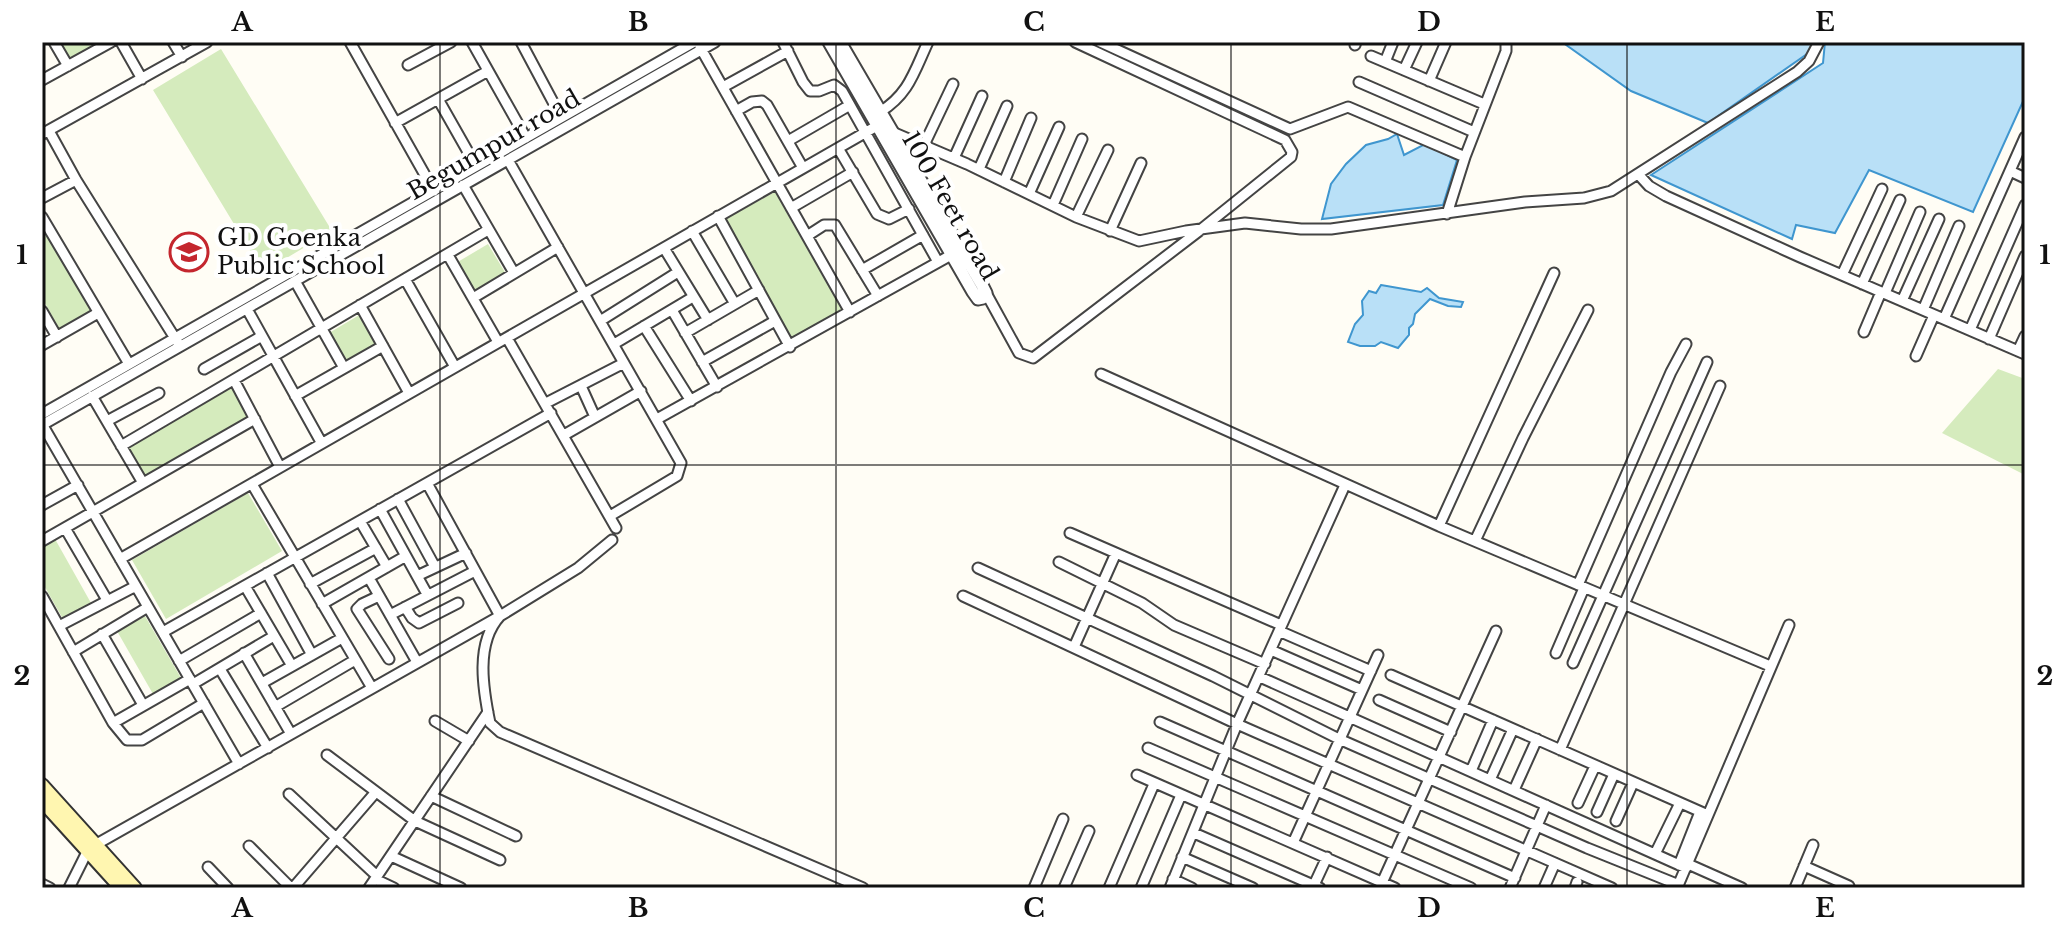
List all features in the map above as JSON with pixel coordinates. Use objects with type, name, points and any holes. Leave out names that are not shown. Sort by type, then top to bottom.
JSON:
[{"type":"main road","points":[[42,785],[121,888]]},
{"type":"main road","points":[[42,801],[135,888]]},
{"type":"street","points":[[54,42],[68,66]]},
{"type":"street","points":[[42,80],[111,42]]},
{"type":"street","points":[[121,42],[142,79]]},
{"type":"street","points":[[173,42],[182,57]]},
{"type":"street","points":[[177,342],[46,132],[207,42]]},
{"type":"street","points":[[408,65],[451,42]]},
{"type":"street","points":[[472,42],[526,138]]},
{"type":"street","points":[[521,42],[561,117]]},
{"type":"street","name":"Begumpur road","points":[[42,425],[476,166],[526,138],[548,131],[561,117],[698,45],[715,42]]},
{"type":"street","name":"100 Feet road","points":[[829,42],[951,255],[978,299],[983,298],[986,293],[840,42]]},
{"type":"street","points":[[880,112],[896,102],[906,89],[928,42]]},
{"type":"street","points":[[986,293],[1019,353],[1033,358],[1291,157],[1290,146],[1285,140],[1075,42]]},
{"type":"street","points":[[1100,42],[1290,129],[1348,107],[1465,157]]},
{"type":"street","points":[[1385,62],[1393,42]]},
{"type":"street","points":[[1404,70],[1417,42]]},
{"type":"street","points":[[1429,81],[1446,42]]},
{"type":"street","points":[[1447,214],[1484,104],[1506,51],[1506,42]]},
{"type":"street","points":[[120,559],[878,126],[979,169],[1076,217],[1110,231],[1148,241],[1203,228],[1245,223],[1331,229],[1525,202],[1594,196],[1617,188],[1797,72],[1809,61],[1819,42]]},
{"type":"street","points":[[354,43],[434,191]]},
{"type":"street","points":[[698,45],[850,312]]},
{"type":"street","name":"Begumpur road","points":[[42,414],[129,364],[247,309],[508,160],[548,131],[698,45]]},
{"type":"street","points":[[723,87],[786,46],[810,91],[839,87],[938,262]]},
{"type":"street","points":[[1371,56],[1484,104]]},
{"type":"street","points":[[395,123],[488,71]]},
{"type":"street","points":[[1359,82],[1474,132]]},
{"type":"street","points":[[924,145],[953,84]]},
{"type":"street","points":[[954,158],[982,96]]},
{"type":"street","points":[[438,99],[476,166]]},
{"type":"street","points":[[736,111],[752,102],[762,101],[803,168]]},
{"type":"street","points":[[788,141],[850,105]]},
{"type":"street","points":[[979,169],[1007,106]]},
{"type":"street","points":[[1004,182],[1031,118]]},
{"type":"street","points":[[1029,194],[1059,127]]},
{"type":"street","points":[[1944,319],[2025,137]]},
{"type":"street","points":[[1053,205],[1082,139]]},
{"type":"street","points":[[838,148],[880,217],[889,219],[909,209]]},
{"type":"street","points":[[1076,217],[1108,150]]},
{"type":"street","points":[[508,160],[681,463],[677,476],[610,516]]},
{"type":"street","points":[[1110,231],[1141,163]]},
{"type":"street","points":[[2010,171],[2025,178]]},
{"type":"street","points":[[791,208],[853,172]]},
{"type":"street","points":[[1638,174],[1649,186],[1666,196],[1989,339],[2022,352],[2025,336]]},
{"type":"street","points":[[42,198],[76,180]]},
{"type":"street","points":[[463,185],[514,273]]},
{"type":"street","points":[[1842,275],[1882,189]]},
{"type":"street","points":[[1862,284],[1900,200]]},
{"type":"street","points":[[1970,330],[2025,205]]},
{"type":"street","points":[[1864,332],[1920,212]]},
{"type":"street","points":[[718,216],[790,347]]},
{"type":"street","points":[[42,217],[129,364]]},
{"type":"street","points":[[1902,301],[1939,219]]},
{"type":"street","points":[[807,236],[824,225],[835,225],[878,296]]},
{"type":"street","points":[[1923,310],[1959,226]]},
{"type":"street","points":[[121,446],[488,230]]},
{"type":"street","points":[[692,231],[735,304]]},
{"type":"street","points":[[862,270],[923,235]]},
{"type":"street","points":[[473,298],[558,247]]},
{"type":"street","points":[[664,248],[708,320]]},
{"type":"street","points":[[448,255],[473,298],[548,408],[616,528]]},
{"type":"street","points":[[657,419],[951,255]]},
{"type":"street","points":[[1989,339],[2025,256]]},
{"type":"street","points":[[600,321],[678,272]]},
{"type":"street","points":[[1439,526],[1554,273]]},
{"type":"street","points":[[405,279],[455,367]]},
{"type":"street","points":[[295,281],[344,368]]},
{"type":"street","points":[[685,333],[759,290]]},
{"type":"street","points":[[614,344],[693,297]]},
{"type":"street","points":[[360,305],[409,393]]},
{"type":"street","points":[[247,309],[321,442]]},
{"type":"street","points":[[672,310],[717,387]]},
{"type":"street","points":[[1475,541],[1588,310]]},
{"type":"street","points":[[42,311],[57,337]]},
{"type":"street","points":[[42,345],[98,313]]},
{"type":"street","points":[[1916,356],[1934,315]]},
{"type":"street","points":[[702,362],[775,321]]},
{"type":"street","points":[[644,326],[691,401]]},
{"type":"street","points":[[204,369],[262,336]]},
{"type":"street","points":[[1556,653],[1671,372],[1686,344]]},
{"type":"street","points":[[295,396],[383,346]]},
{"type":"street","points":[[1573,663],[1707,362]]},
{"type":"street","points":[[163,632],[427,483],[581,386],[624,363]]},
{"type":"street","points":[[1101,374],[1345,485],[1770,666]]},
{"type":"street","points":[[234,380],[280,467]]},
{"type":"street","points":[[581,386],[595,417]]},
{"type":"street","points":[[1560,750],[1720,386]]},
{"type":"street","points":[[564,435],[641,391]]},
{"type":"street","points":[[107,421],[159,393]]},
{"type":"street","points":[[92,396],[143,483]]},
{"type":"street","points":[[42,541],[255,419]]},
{"type":"street","points":[[42,425],[239,764]]},
{"type":"street","points":[[427,483],[500,616]]},
{"type":"street","points":[[252,484],[372,688]]},
{"type":"street","points":[[42,505],[78,485]]},
{"type":"street","points":[[1192,888],[1171,884],[1237,724],[1345,485]]},
{"type":"street","points":[[398,499],[435,567]]},
{"type":"street","points":[[380,509],[427,594]]},
{"type":"street","points":[[360,521],[387,567]]},
{"type":"street","points":[[65,528],[107,600]]},
{"type":"street","points":[[1070,533],[1371,671]]},
{"type":"street","points":[[69,888],[91,849],[500,616],[578,568],[612,540]]},
{"type":"street","points":[[310,584],[376,548]]},
{"type":"street","points":[[417,576],[466,553]]},
{"type":"street","points":[[1074,647],[1116,553]]},
{"type":"street","points":[[322,604],[406,556]]},
{"type":"street","points":[[1059,562],[1142,603],[1174,625],[1265,664]]},
{"type":"street","points":[[978,568],[1213,676],[1339,739],[1678,886],[1704,814],[1789,625]]},
{"type":"street","points":[[390,615],[475,571]]},
{"type":"street","points":[[267,573],[312,655]]},
{"type":"street","points":[[369,578],[417,662]]},
{"type":"street","points":[[59,626],[136,586]]},
{"type":"street","points":[[245,586],[292,666]]},
{"type":"street","points":[[42,596],[122,736],[137,742],[204,703]]},
{"type":"street","points":[[379,596],[357,609],[389,659]]},
{"type":"street","points":[[963,596],[1237,724],[1612,888]]},
{"type":"street","points":[[405,607],[419,623],[458,603]]},
{"type":"street","points":[[73,652],[148,607]]},
{"type":"street","points":[[179,661],[261,613]]},
{"type":"street","points":[[500,616],[487,634],[484,651],[490,723],[500,732],[863,888]]},
{"type":"street","points":[[1381,885],[1496,631]]},
{"type":"street","points":[[102,634],[143,705]]},
{"type":"street","points":[[113,723],[143,705],[220,669],[274,636]]},
{"type":"street","points":[[262,683],[342,638]]},
{"type":"street","points":[[1271,650],[1362,690]]},
{"type":"street","points":[[244,653],[291,734]]},
{"type":"street","points":[[1293,843],[1378,655]]},
{"type":"street","points":[[275,707],[355,660]]},
{"type":"street","points":[[220,669],[268,748]]},
{"type":"street","points":[[1391,675],[1704,814]]},
{"type":"street","points":[[1260,677],[1655,854],[1742,888]]},
{"type":"street","points":[[1379,700],[1451,732]]},
{"type":"street","points":[[374,881],[488,712]]},
{"type":"street","points":[[1471,771],[1493,720]]},
{"type":"street","points":[[435,721],[469,741]]},
{"type":"street","points":[[1160,722],[1515,878]]},
{"type":"street","points":[[1490,780],[1513,729]]},
{"type":"street","points":[[1514,790],[1537,739]]},
{"type":"street","points":[[1148,748],[1471,888]]},
{"type":"street","points":[[327,755],[415,821],[500,860]]},
{"type":"street","points":[[1578,803],[1595,766]]},
{"type":"street","points":[[1597,812],[1614,774]]},
{"type":"street","points":[[1137,775],[1327,857],[1381,885],[1395,888]]},
{"type":"street","points":[[1616,821],[1633,783]]},
{"type":"street","points":[[1109,888],[1154,784]]},
{"type":"street","points":[[249,846],[292,888],[375,793]]},
{"type":"street","points":[[289,794],[374,881],[394,888]]},
{"type":"street","points":[[1141,888],[1181,795]]},
{"type":"street","points":[[431,796],[516,836]]},
{"type":"street","points":[[1655,854],[1680,803]]},
{"type":"street","points":[[1510,888],[1546,805]]},
{"type":"street","points":[[1034,888],[1063,819]]},
{"type":"street","points":[[1064,888],[1089,831]]},
{"type":"street","points":[[1194,833],[1317,887],[1327,857]]},
{"type":"street","points":[[1795,888],[1813,845]]},
{"type":"street","points":[[391,856],[461,888]]},
{"type":"street","points":[[1182,857],[1253,888]]},
{"type":"street","points":[[1544,888],[1555,863]]},
{"type":"street","points":[[1804,866],[1849,886]]},
{"type":"street","points":[[208,867],[228,888]]},
{"type":"street","points":[[42,884],[50,888]]},
{"type":"green space","points":[[58,42],[103,42],[70,62]]},
{"type":"green space","points":[[221,49],[332,231],[263,272],[153,90]]},
{"type":"green space","points":[[775,192],[842,310],[792,338],[725,219]]},
{"type":"green space","points":[[42,226],[92,311],[60,330],[42,298]]},
{"type":"green space","points":[[488,244],[506,274],[474,292],[456,263]]},
{"type":"green space","points":[[361,314],[378,344],[346,362],[329,333]]},
{"type":"green space","points":[[1998,369],[2025,379],[2025,475],[1942,433]]},
{"type":"green space","points":[[232,387],[249,416],[144,477],[127,447]]},
{"type":"green space","points":[[248,493],[282,551],[166,619],[132,560]]},
{"type":"green space","points":[[55,539],[91,603],[63,619],[42,582],[42,547]]},
{"type":"green space","points":[[145,616],[181,678],[153,694],[117,631]]},
{"type":"water","points":[[1562,42],[1817,42],[1817,47],[1708,123],[1631,91]]},
{"type":"water","points":[[1825,42],[2025,42],[2025,97],[1973,212],[1869,170],[1835,233],[1796,225],[1792,239],[1651,175],[1823,63]]},
{"type":"water","points":[[1397,134],[1404,155],[1425,144],[1457,160],[1443,205],[1322,219],[1331,184],[1346,164],[1366,145]]},
{"type":"water","points":[[1381,285],[1421,292],[1427,288],[1439,298],[1463,302],[1461,307],[1448,306],[1430,299],[1415,314],[1409,335],[1398,348],[1381,342],[1375,346],[1360,346],[1348,342],[1355,324],[1363,315],[1362,301],[1369,291],[1376,293]]},
{"type":"place","name":"GD Goenka Public School","points":[[189,252]]}]
